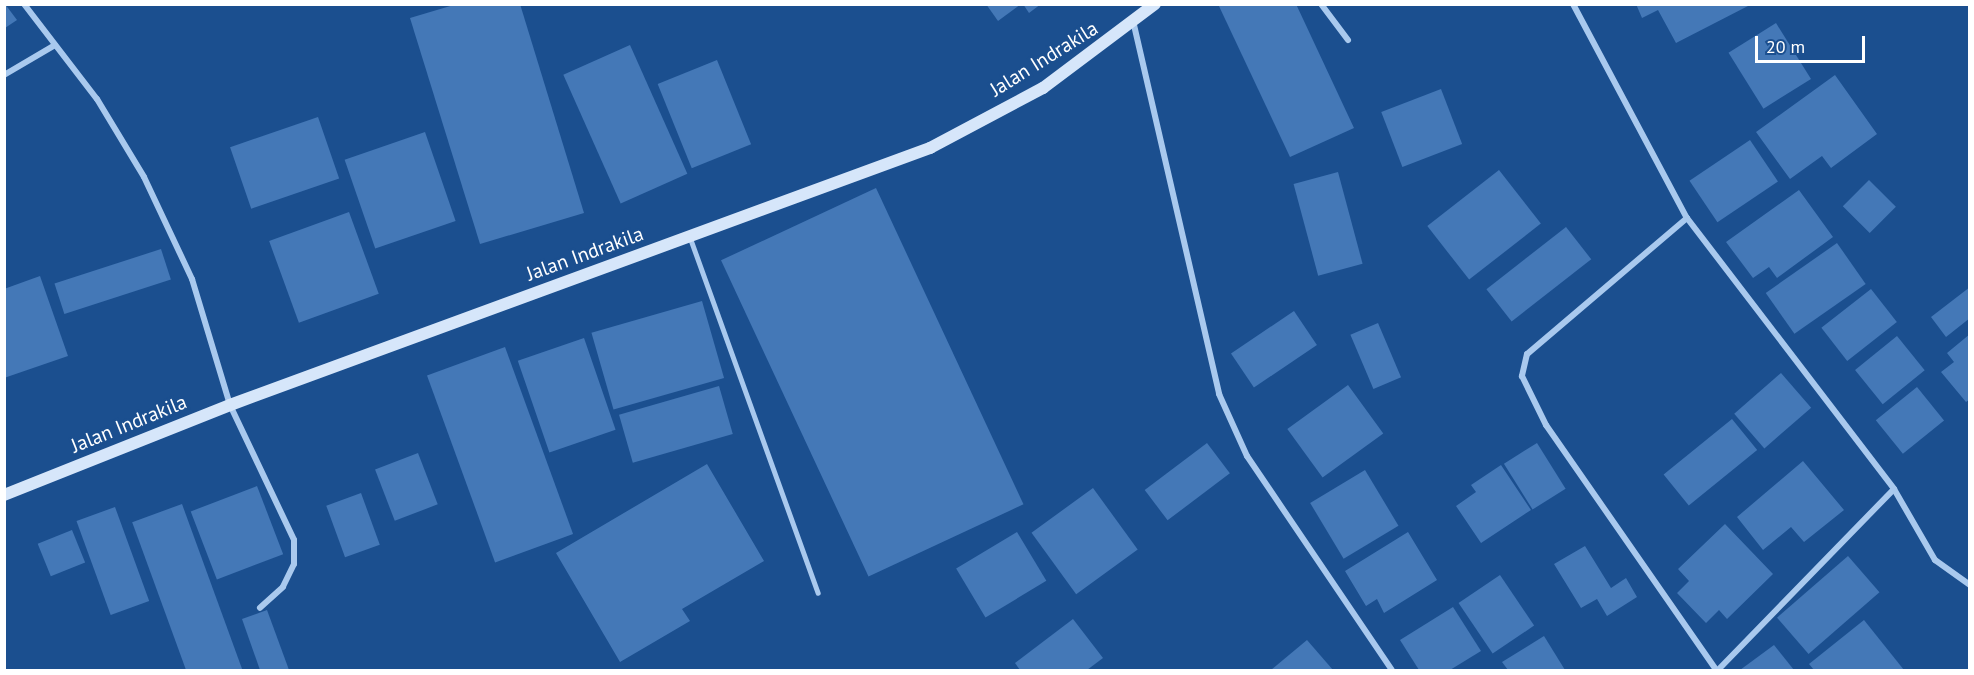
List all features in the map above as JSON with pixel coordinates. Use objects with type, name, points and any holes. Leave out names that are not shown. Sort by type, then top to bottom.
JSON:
[{"type":"street","points":[[24,4],[97,99],[144,177],[192,279],[230,405],[294,540],[294,564],[283,587],[260,608]]},
{"type":"street","name":"Jalan Indrakila","points":[[4,495],[230,405],[930,148],[1043,88],[1134,25],[1155,4]]},
{"type":"street","points":[[1321,4],[1348,40]]},
{"type":"street","points":[[1574,4],[1688,218],[1894,489],[1935,560],[1970,585]]},
{"type":"street","points":[[1134,25],[1219,394],[1247,456],[1392,670]]},
{"type":"street","points":[[4,75],[55,45]]},
{"type":"street","points":[[1688,218],[1527,354],[1522,376],[1546,425],[1717,670],[1894,489]]},
{"type":"lane","points":[[690,237],[818,593]]},
{"type":"building","points":[[5,4],[17,20],[5,28]]},
{"type":"building","points":[[457,4],[520,4],[584,213],[480,244],[410,18]]},
{"type":"building","points":[[986,4],[1021,4],[998,21]]},
{"type":"building","points":[[1023,4],[1041,4],[1029,13]]},
{"type":"building","points":[[1218,4],[1296,4],[1354,128],[1290,157]]},
{"type":"building","points":[[1636,4],[1747,4],[1748,6],[1676,43],[1658,10],[1642,18]]},
{"type":"building","points":[[1776,23],[1811,79],[1763,109],[1729,53]]},
{"type":"building","points":[[630,45],[687,174],[621,204],[563,75]]},
{"type":"building","points":[[717,60],[751,144],[692,168],[658,84]]},
{"type":"building","points":[[1835,75],[1877,134],[1831,168],[1822,156],[1790,179],[1756,132]]},
{"type":"building","points":[[1441,89],[1462,144],[1402,167],[1381,112]]},
{"type":"building","points":[[318,117],[339,178],[251,209],[230,147]]},
{"type":"building","points":[[425,132],[456,221],[375,249],[345,160]]},
{"type":"building","points":[[1750,140],[1778,181],[1717,222],[1689,181]]},
{"type":"building","points":[[1499,170],[1541,224],[1469,280],[1427,226]]},
{"type":"building","points":[[1338,172],[1363,264],[1318,276],[1294,184]]},
{"type":"building","points":[[1869,180],[1896,207],[1870,233],[1843,206]]},
{"type":"building","points":[[876,188],[1023,504],[869,577],[721,260]]},
{"type":"building","points":[[1799,190],[1833,237],[1777,278],[1769,267],[1753,278],[1726,242]]},
{"type":"building","points":[[349,212],[379,294],[299,323],[269,241]]},
{"type":"building","points":[[1566,227],[1591,259],[1512,321],[1486,289]]},
{"type":"building","points":[[1837,243],[1866,284],[1794,334],[1766,293]]},
{"type":"building","points":[[161,249],[171,279],[64,314],[54,284]]},
{"type":"building","points":[[40,276],[68,356],[4,378],[4,289]]},
{"type":"building","points":[[1970,287],[1970,318],[1946,337],[1931,317]]},
{"type":"building","points":[[1871,289],[1897,322],[1847,361],[1821,328]]},
{"type":"building","points":[[702,301],[724,378],[614,410],[591,333]]},
{"type":"building","points":[[1294,311],[1317,345],[1254,387],[1231,353]]},
{"type":"building","points":[[1378,323],[1401,377],[1373,389],[1350,335]]},
{"type":"building","points":[[1970,334],[1970,399],[1966,402],[1941,372],[1954,362],[1947,353]]},
{"type":"building","points":[[1897,336],[1925,370],[1883,404],[1855,370]]},
{"type":"building","points":[[584,338],[616,430],[549,453],[518,361]]},
{"type":"building","points":[[505,347],[573,534],[495,562],[427,375]]},
{"type":"building","points":[[1781,373],[1811,408],[1764,448],[1734,414]]},
{"type":"building","points":[[1348,385],[1383,434],[1323,478],[1287,429]]},
{"type":"building","points":[[719,386],[733,434],[633,463],[619,415]]},
{"type":"building","points":[[1917,387],[1944,420],[1903,454],[1876,420]]},
{"type":"building","points":[[1732,419],[1757,450],[1689,505],[1664,474]]},
{"type":"building","points":[[1207,443],[1230,473],[1168,520],[1145,490]]},
{"type":"building","points":[[1537,443],[1566,489],[1533,509],[1504,464]]},
{"type":"building","points":[[418,453],[438,504],[395,521],[375,469]]},
{"type":"building","points":[[1803,461],[1844,510],[1804,542],[1791,527],[1763,550],[1737,517]]},
{"type":"building","points":[[707,464],[764,561],[682,609],[690,621],[620,662],[556,553]]},
{"type":"building","points":[[1501,465],[1531,510],[1481,543],[1456,506],[1476,492],[1471,485]]},
{"type":"building","points":[[1365,470],[1398,526],[1344,559],[1310,503]]},
{"type":"building","points":[[257,486],[283,554],[217,580],[191,511]]},
{"type":"building","points":[[1093,488],[1138,549],[1076,594],[1032,533]]},
{"type":"building","points":[[361,493],[380,545],[345,557],[326,506]]},
{"type":"building","points":[[182,504],[242,670],[186,670],[132,522]]},
{"type":"building","points":[[115,507],[149,601],[111,615],[76,521]]},
{"type":"building","points":[[1725,524],[1773,574],[1727,619],[1719,610],[1706,623],[1677,593],[1689,581],[1678,569]]},
{"type":"building","points":[[72,530],[85,562],[51,576],[38,544]]},
{"type":"building","points":[[1017,532],[1046,581],[985,617],[956,569]]},
{"type":"building","points":[[1408,532],[1437,580],[1384,613],[1377,599],[1366,606],[1345,571]]},
{"type":"building","points":[[1585,546],[1611,588],[1626,578],[1637,597],[1607,616],[1597,599],[1581,608],[1554,564]]},
{"type":"building","points":[[1848,556],[1879,592],[1809,654],[1777,618]]},
{"type":"building","points":[[1500,575],[1534,626],[1493,654],[1459,603]]},
{"type":"building","points":[[1453,607],[1481,651],[1450,670],[1419,670],[1400,640]]},
{"type":"building","points":[[267,610],[289,670],[260,670],[242,619]]},
{"type":"building","points":[[1073,619],[1103,658],[1087,670],[1020,670],[1015,663]]},
{"type":"building","points":[[1864,620],[1904,670],[1814,670],[1809,664]]},
{"type":"building","points":[[1544,636],[1565,670],[1508,670],[1502,662]]},
{"type":"building","points":[[1307,640],[1333,670],[1271,670]]},
{"type":"building","points":[[1774,645],[1794,670],[1740,670]]}]
